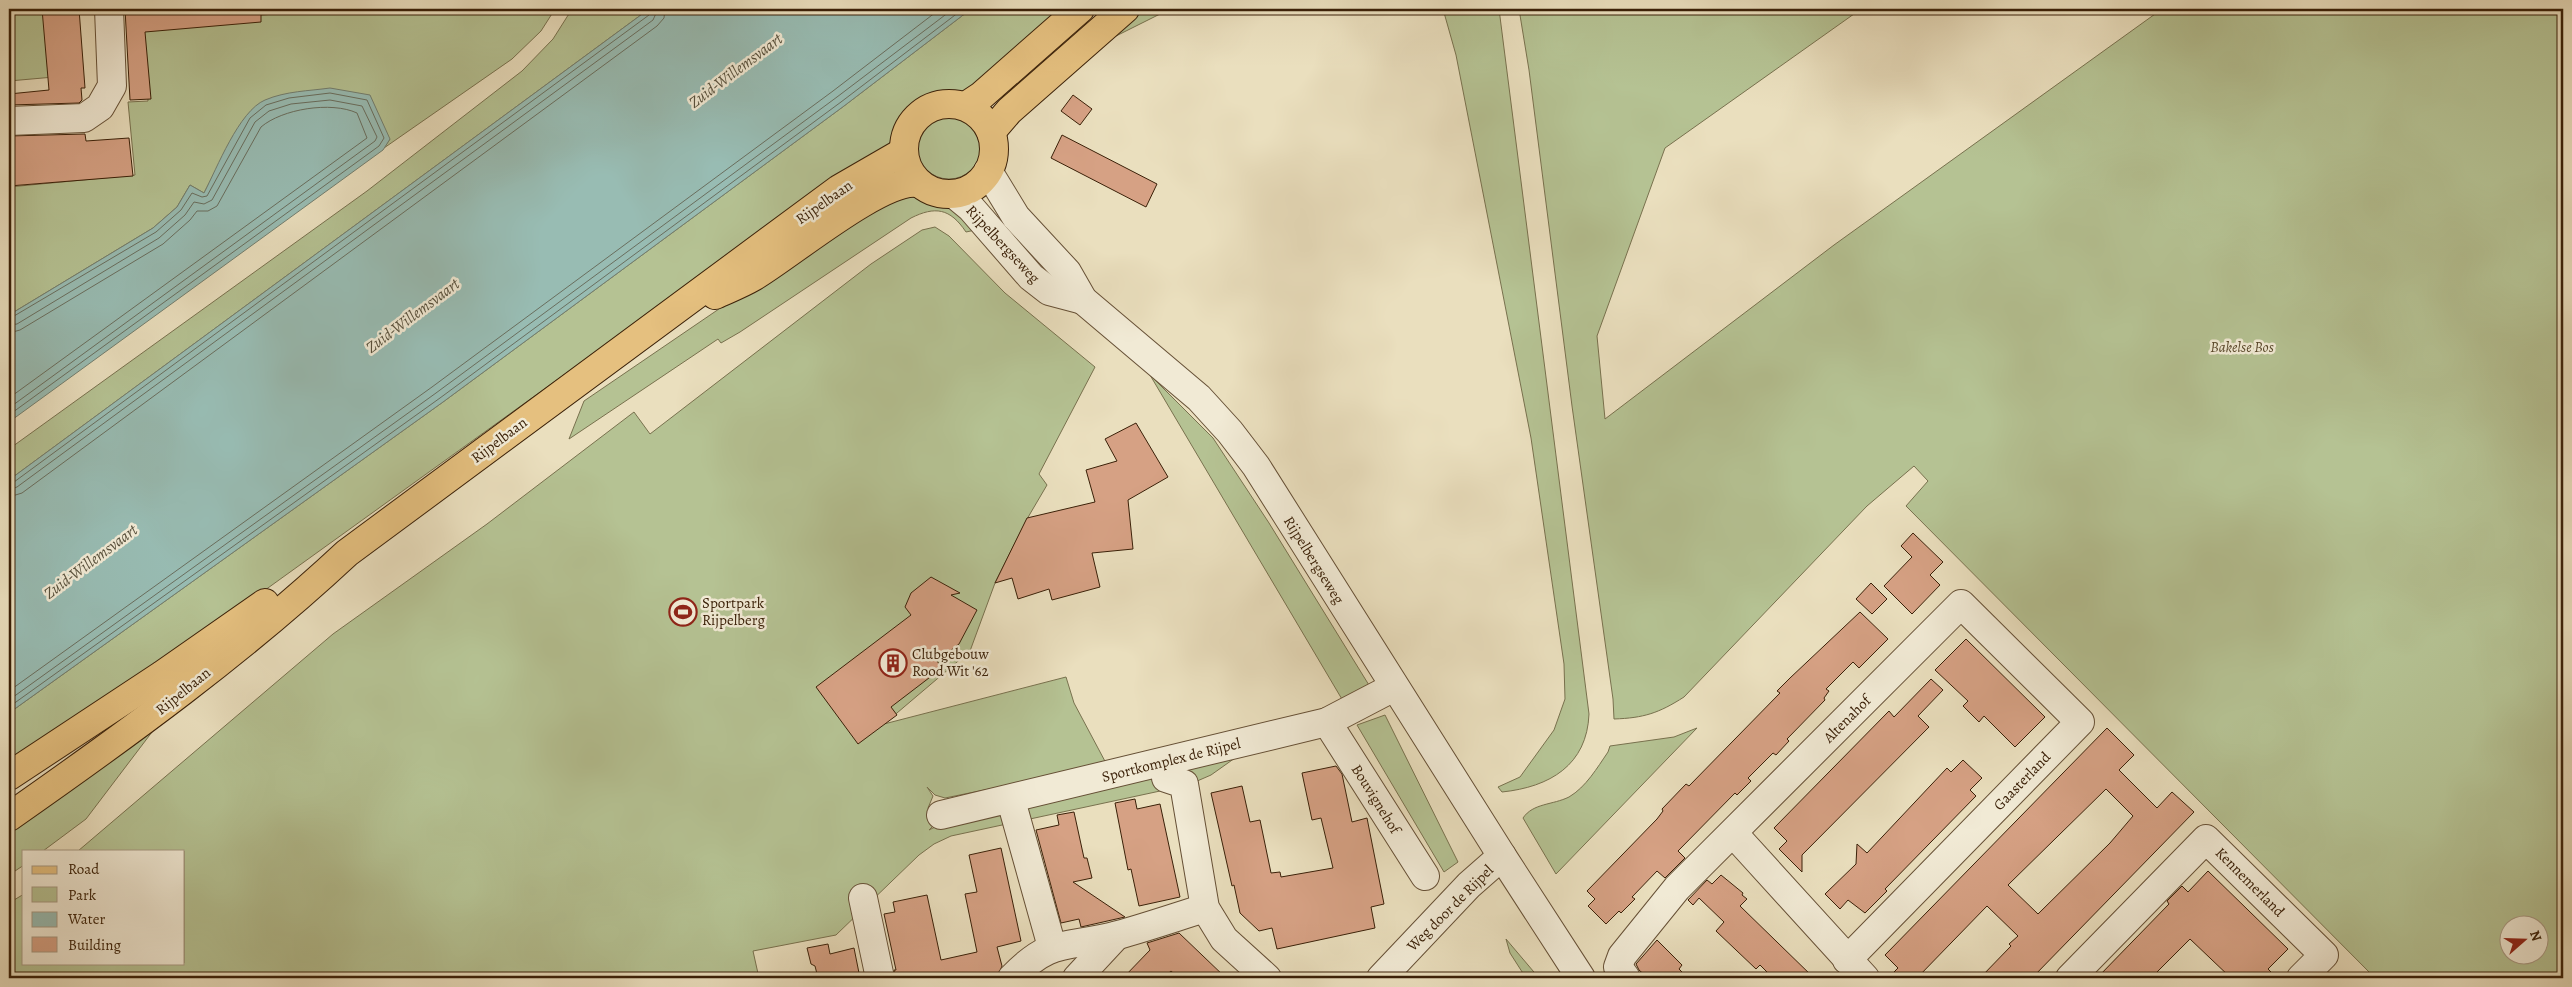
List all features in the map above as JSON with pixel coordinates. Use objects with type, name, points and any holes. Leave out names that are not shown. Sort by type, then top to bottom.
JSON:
[{"type":"main road","points":[[966,106],[981,96],[1080,9]]},
{"type":"main road","points":[[991,132],[1009,111],[1125,9]]},
{"type":"main road","points":[[953,103],[966,106],[985,121],[991,132],[994,145],[993,159],[988,171],[979,182],[968,190],[954,194],[937,192],[917,183],[906,165],[903,152],[904,139],[916,116],[927,108],[953,103]]},
{"type":"main road","name":"Rijpelbaan","points":[[9,817],[146,721],[312,586],[347,552],[839,189],[903,152]]},
{"type":"main road","name":"Rijpelbaan","points":[[651,327],[753,277],[868,201],[910,182],[917,183]]},
{"type":"main road","name":"Rijpelbaan","points":[[9,776],[162,675],[304,575],[347,552]]},
{"type":"street","points":[[9,121],[84,118],[100,108],[112,86],[109,9]]},
{"type":"street","name":"Rijpelbergseweg","points":[[988,171],[1016,216],[1067,272],[1083,300],[1199,398],[1230,432],[1256,466],[1502,856]]},
{"type":"street","name":"Rijpelbergseweg","points":[[954,194],[972,208],[1031,277],[1049,292],[1083,300]]},
{"type":"street","name":"Altenahof","points":[[1626,978],[1618,967],[1622,956],[1677,888],[1961,604]]},
{"type":"street","name":"Gaasterland","points":[[1856,969],[2080,722],[1961,604]]},
{"type":"street","name":"Sportkomplex de Rijpel","points":[[941,815],[1328,722],[1394,687]]},
{"type":"street","name":"Bouvignehof","points":[[1328,722],[1425,876]]},
{"type":"street","points":[[1166,778],[1184,784],[1206,908],[1224,938],[1267,978]]},
{"type":"street","points":[[1014,811],[1052,946]]},
{"type":"street","points":[[1732,833],[1856,969]]},
{"type":"street","name":"Kennemerland","points":[[2070,978],[2206,839],[2324,955],[2301,978]]},
{"type":"street","name":"Weg door de Rijpel","points":[[1381,978],[1469,884],[1502,856],[1580,978]]},
{"type":"street","points":[[863,898],[880,978]]},
{"type":"street","points":[[1012,978],[1029,960],[1052,946],[1116,936],[1206,908]]},
{"type":"street","points":[[1077,978],[1116,936]]},
{"type":"green space","points":[[9,9],[48,9],[54,77],[9,81]]},
{"type":"green space","points":[[334,9],[555,9],[541,31],[512,59],[384,148],[390,139],[225,152],[204,193],[190,185],[177,207],[153,228],[9,315],[9,187],[135,175],[128,102],[148,101],[143,25]]},
{"type":"green space","points":[[572,9],[649,9],[9,480],[9,449],[367,191],[522,71],[553,39]]},
{"type":"green space","points":[[971,9],[1066,9],[965,96],[955,93],[935,94],[918,103],[904,117],[894,143],[885,151],[843,174],[254,598],[9,769],[9,713],[443,402],[844,106]]},
{"type":"green space","points":[[1136,9],[1170,9],[1082,53]]},
{"type":"green space","points":[[1443,9],[1499,9],[1589,714],[1587,732],[1581,747],[1573,760],[1563,770],[1550,779],[1536,785],[1502,792],[1498,787],[1520,777],[1554,730],[1565,699],[1564,664],[1531,438],[1456,55]]},
{"type":"green space","name":"Bakelse Bos","points":[[1519,9],[1861,9],[1665,148],[1597,336],[1605,419],[1834,245],[2162,9],[2563,9],[2563,978],[2375,978],[1906,506],[1928,481],[1914,466],[1867,506],[1684,697],[1651,714],[1614,719],[1613,699],[1572,406],[1529,70]]},
{"type":"green space","points":[[949,115],[961,118],[972,124],[978,135],[981,147],[978,159],[972,170],[961,176],[949,179],[937,176],[926,170],[920,159],[917,147],[920,135],[926,124],[937,118]]},
{"type":"green space","points":[[914,188],[926,197],[950,201],[980,229],[966,232],[954,218],[942,212],[927,212],[911,218],[740,332],[721,343],[718,339],[569,439],[584,401],[804,251]]},
{"type":"green space","name":"Sportpark Rijpelberg","points":[[935,227],[949,236],[1005,293],[1095,367],[1039,474],[1047,485],[1027,519],[995,583],[970,651],[884,724],[1066,677],[1074,703],[1107,765],[945,798],[935,795],[927,787],[933,796],[928,808],[934,825],[929,830],[943,823],[1235,758],[1211,775],[1188,785],[951,836],[934,844],[919,855],[836,935],[753,951],[759,978],[9,978],[9,903],[22,895],[22,964],[185,964],[185,850],[79,850],[333,634],[487,524],[634,412],[650,434],[871,264],[922,230]]},
{"type":"green space","points":[[1150,375],[1213,438],[1269,523],[1372,690],[1346,706]]},
{"type":"green space","points":[[171,707],[86,819],[44,850],[22,850],[22,866],[9,875],[9,825]]},
{"type":"green space","points":[[1385,715],[1458,862],[1444,872],[1357,725]]},
{"type":"green space","points":[[1697,728],[1556,874],[1523,818],[1527,813],[1538,807],[1563,800],[1575,793],[1595,771],[1610,746],[1674,737]]},
{"type":"green space","points":[[1506,939],[1539,978],[1526,978],[1510,953]]},
{"type":"water","name":"Zuid-Willemsvaart","points":[[649,9],[971,9],[844,106],[443,402],[9,713],[9,480]]},
{"type":"water","points":[[330,88],[370,95],[390,139],[383,150],[9,422],[9,315],[153,228],[177,207],[190,185],[204,193],[230,141],[246,116],[255,106],[265,100],[281,95]]},
{"type":"building","points":[[42,9],[79,9],[85,88],[81,88],[82,100],[79,103],[9,105],[9,94],[49,90]]},
{"type":"building","points":[[125,9],[261,9],[261,22],[145,32],[151,99],[130,100]]},
{"type":"building","points":[[1073,95],[1092,109],[1080,125],[1061,111]]},
{"type":"building","points":[[85,134],[86,141],[129,138],[133,176],[9,186],[9,136]]},
{"type":"building","points":[[1062,135],[1157,184],[1146,207],[1051,158]]},
{"type":"building","points":[[1136,423],[1168,477],[1128,500],[1133,549],[1092,553],[1100,587],[1052,600],[1049,589],[1018,599],[1012,578],[995,583],[1027,518],[1095,502],[1086,470],[1117,461],[1105,439]]},
{"type":"building","points":[[1913,533],[1943,562],[1930,575],[1940,585],[1912,614],[1884,586],[1912,557],[1901,546]]},
{"type":"building","name":"Clubgebouw Rood Wit '62","points":[[931,577],[960,593],[951,595],[977,610],[959,644],[937,661],[942,668],[891,707],[897,715],[858,744],[816,687],[911,615],[905,607],[911,593]]},
{"type":"building","points":[[1871,583],[1887,599],[1872,614],[1856,599]]},
{"type":"building","points":[[1860,612],[1888,639],[1859,668],[1853,662],[1826,689],[1829,691],[1824,698],[1825,700],[1787,739],[1789,741],[1776,755],[1773,753],[1748,778],[1751,781],[1737,795],[1735,793],[1678,851],[1685,858],[1665,878],[1657,871],[1632,897],[1635,899],[1606,924],[1588,906],[1595,899],[1587,891],[1657,819],[1663,811],[1662,809],[1686,784],[1689,786],[1780,693],[1777,691]]},
{"type":"building","points":[[1966,639],[2045,717],[2015,747],[1984,716],[1979,722],[1963,706],[1968,701],[1935,670]]},
{"type":"building","points":[[1931,679],[1943,690],[1918,716],[1929,727],[1802,855],[1802,872],[1779,849],[1787,841],[1774,828],[1889,711],[1894,717]]},
{"type":"building","points":[[2107,728],[2134,755],[2119,770],[2157,808],[2172,792],[2194,812],[2032,978],[1980,978],[2011,946],[2009,944],[2018,936],[1987,906],[1917,978],[1888,978],[1898,968],[1885,955]],"holes":[[[2106,789],[2133,816],[2110,843],[2038,914],[2008,885]]]},
{"type":"building","points":[[1963,760],[1982,778],[1970,790],[1976,796],[1885,889],[1887,891],[1865,913],[1848,900],[1840,909],[1825,894],[1856,864],[1857,844],[1867,853],[1947,768],[1951,772]]},
{"type":"building","points":[[1336,766],[1342,774],[1352,822],[1367,818],[1384,904],[1371,907],[1375,928],[1277,949],[1272,928],[1259,931],[1240,913],[1211,793],[1242,786],[1250,822],[1260,820],[1271,873],[1280,872],[1281,877],[1333,868],[1321,818],[1312,820],[1302,773]]},
{"type":"building","points":[[1135,799],[1137,809],[1160,804],[1180,897],[1139,906],[1131,869],[1128,870],[1115,803]]},
{"type":"building","points":[[1074,812],[1084,858],[1087,858],[1092,878],[1073,882],[1125,917],[1081,927],[1079,919],[1061,923],[1036,830],[1059,825],[1057,815]]},
{"type":"building","points":[[1001,848],[1021,941],[997,947],[1002,966],[997,978],[895,978],[894,970],[896,970],[884,914],[895,912],[893,902],[927,895],[941,960],[977,952],[965,894],[977,892],[969,855]]},
{"type":"building","points":[[2208,871],[2288,949],[2268,969],[2277,978],[2231,978],[2190,939],[2151,978],[2097,978],[2169,904],[2167,901],[2182,886],[2188,892]]},
{"type":"building","points":[[1721,875],[1743,893],[1742,895],[1747,899],[1740,906],[1814,978],[1773,978],[1760,965],[1756,969],[1716,931],[1724,922],[1699,898],[1693,905],[1688,900],[1707,880],[1712,884]]},
{"type":"building","points":[[1179,933],[1226,978],[1179,978],[1171,971],[1163,978],[1123,978],[1150,950],[1147,943]]},
{"type":"building","points":[[1657,940],[1682,965],[1679,969],[1688,978],[1648,978],[1639,970],[1636,964]]},
{"type":"building","points":[[828,944],[830,954],[854,948],[860,978],[818,978],[815,966],[811,964],[807,948]]},
{"type":"place","name":"Sportpark Rijpelberg","points":[[683,612]]},
{"type":"place","name":"Clubgebouw Rood Wit '62","points":[[893,663]]}]
